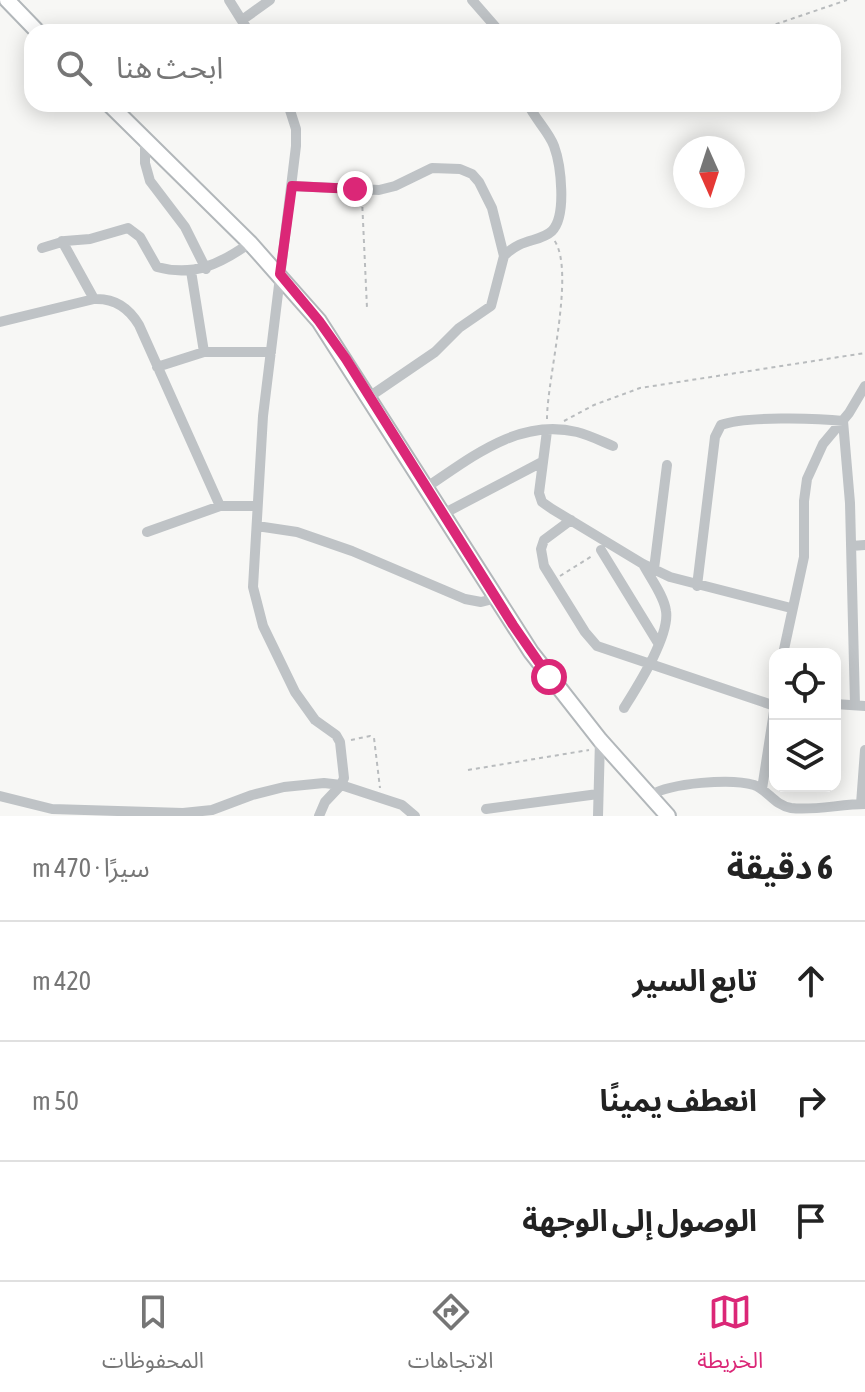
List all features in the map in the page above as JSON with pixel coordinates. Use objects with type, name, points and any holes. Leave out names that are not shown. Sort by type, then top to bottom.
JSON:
[{"type":"street","points":[[7,0],[30,24]]},
{"type":"street","points":[[229,0],[244,24]]},
{"type":"street","points":[[242,20],[270,0]]},
{"type":"street","points":[[472,0],[493,24]]},
{"type":"street","points":[[117,112],[280,274],[319,321],[549,677],[599,745],[651,795],[668,816]]},
{"type":"street","points":[[291,112],[296,129],[292,186],[263,416],[253,587],[263,626],[295,692],[315,720],[336,735],[340,742],[344,771],[341,785],[325,802],[319,816]]},
{"type":"street","points":[[504,256],[520,243],[548,234],[556,225],[561,206],[554,144],[533,112]]},
{"type":"street","points":[[145,139],[145,163],[150,181],[185,227],[206,269]]},
{"type":"street","points":[[292,186],[389,189],[432,168],[467,171],[486,193],[504,256],[493,299],[486,311],[459,328],[435,352],[369,397]]},
{"type":"street","points":[[42,248],[128,228],[140,237],[157,267],[191,271],[221,262],[250,243]]},
{"type":"street","points":[[62,241],[94,299]]},
{"type":"street","points":[[191,271],[204,352]]},
{"type":"street","points":[[0,322],[94,299],[115,303],[133,315],[220,506]]},
{"type":"street","points":[[157,367],[204,352],[271,352]]},
{"type":"street","points":[[784,648],[804,557],[807,479],[823,444],[843,421],[865,386]]},
{"type":"street","points":[[697,586],[715,437],[721,425],[734,421],[809,418],[843,421]]},
{"type":"street","points":[[843,421],[860,706]]},
{"type":"street","points":[[550,430],[539,486],[540,498],[552,509],[648,567],[697,586],[791,608]]},
{"type":"street","points":[[427,487],[511,436],[550,430],[576,432],[613,446]]},
{"type":"street","points":[[443,514],[542,462]]},
{"type":"street","points":[[624,708],[658,643],[667,612],[648,567],[667,465]]},
{"type":"street","points":[[147,532],[220,506],[257,506]]},
{"type":"street","points":[[571,520],[542,544],[543,561],[585,632],[597,646],[769,704]]},
{"type":"street","points":[[257,526],[297,532],[352,551],[465,599],[481,602],[497,598]]},
{"type":"street","points":[[851,546],[865,545]]},
{"type":"street","points":[[601,550],[658,643]]},
{"type":"street","points":[[762,789],[773,720]]},
{"type":"street","points":[[598,816],[599,745]]},
{"type":"street","points":[[651,795],[665,788],[702,783],[744,783],[762,789],[781,805],[791,808],[863,804],[865,750]]},
{"type":"street","points":[[0,796],[52,809],[183,813],[212,810],[252,795],[312,783],[341,785],[379,797],[406,806],[415,816]]},
{"type":"street","points":[[486,809],[598,794]]},
{"type":"path","points":[[776,24],[847,0]]},
{"type":"path","points":[[361,189],[367,308]]},
{"type":"path","points":[[548,234],[561,250],[563,278],[548,387],[550,430],[594,405],[640,388],[865,353]]},
{"type":"path","points":[[554,580],[601,550]]},
{"type":"path","points":[[340,742],[370,736],[374,738],[381,777],[379,797]]},
{"type":"path","points":[[468,770],[599,745]]},
{"type":"route","points":[[355,189],[292,186],[280,274],[346,359],[549,677]]}]
